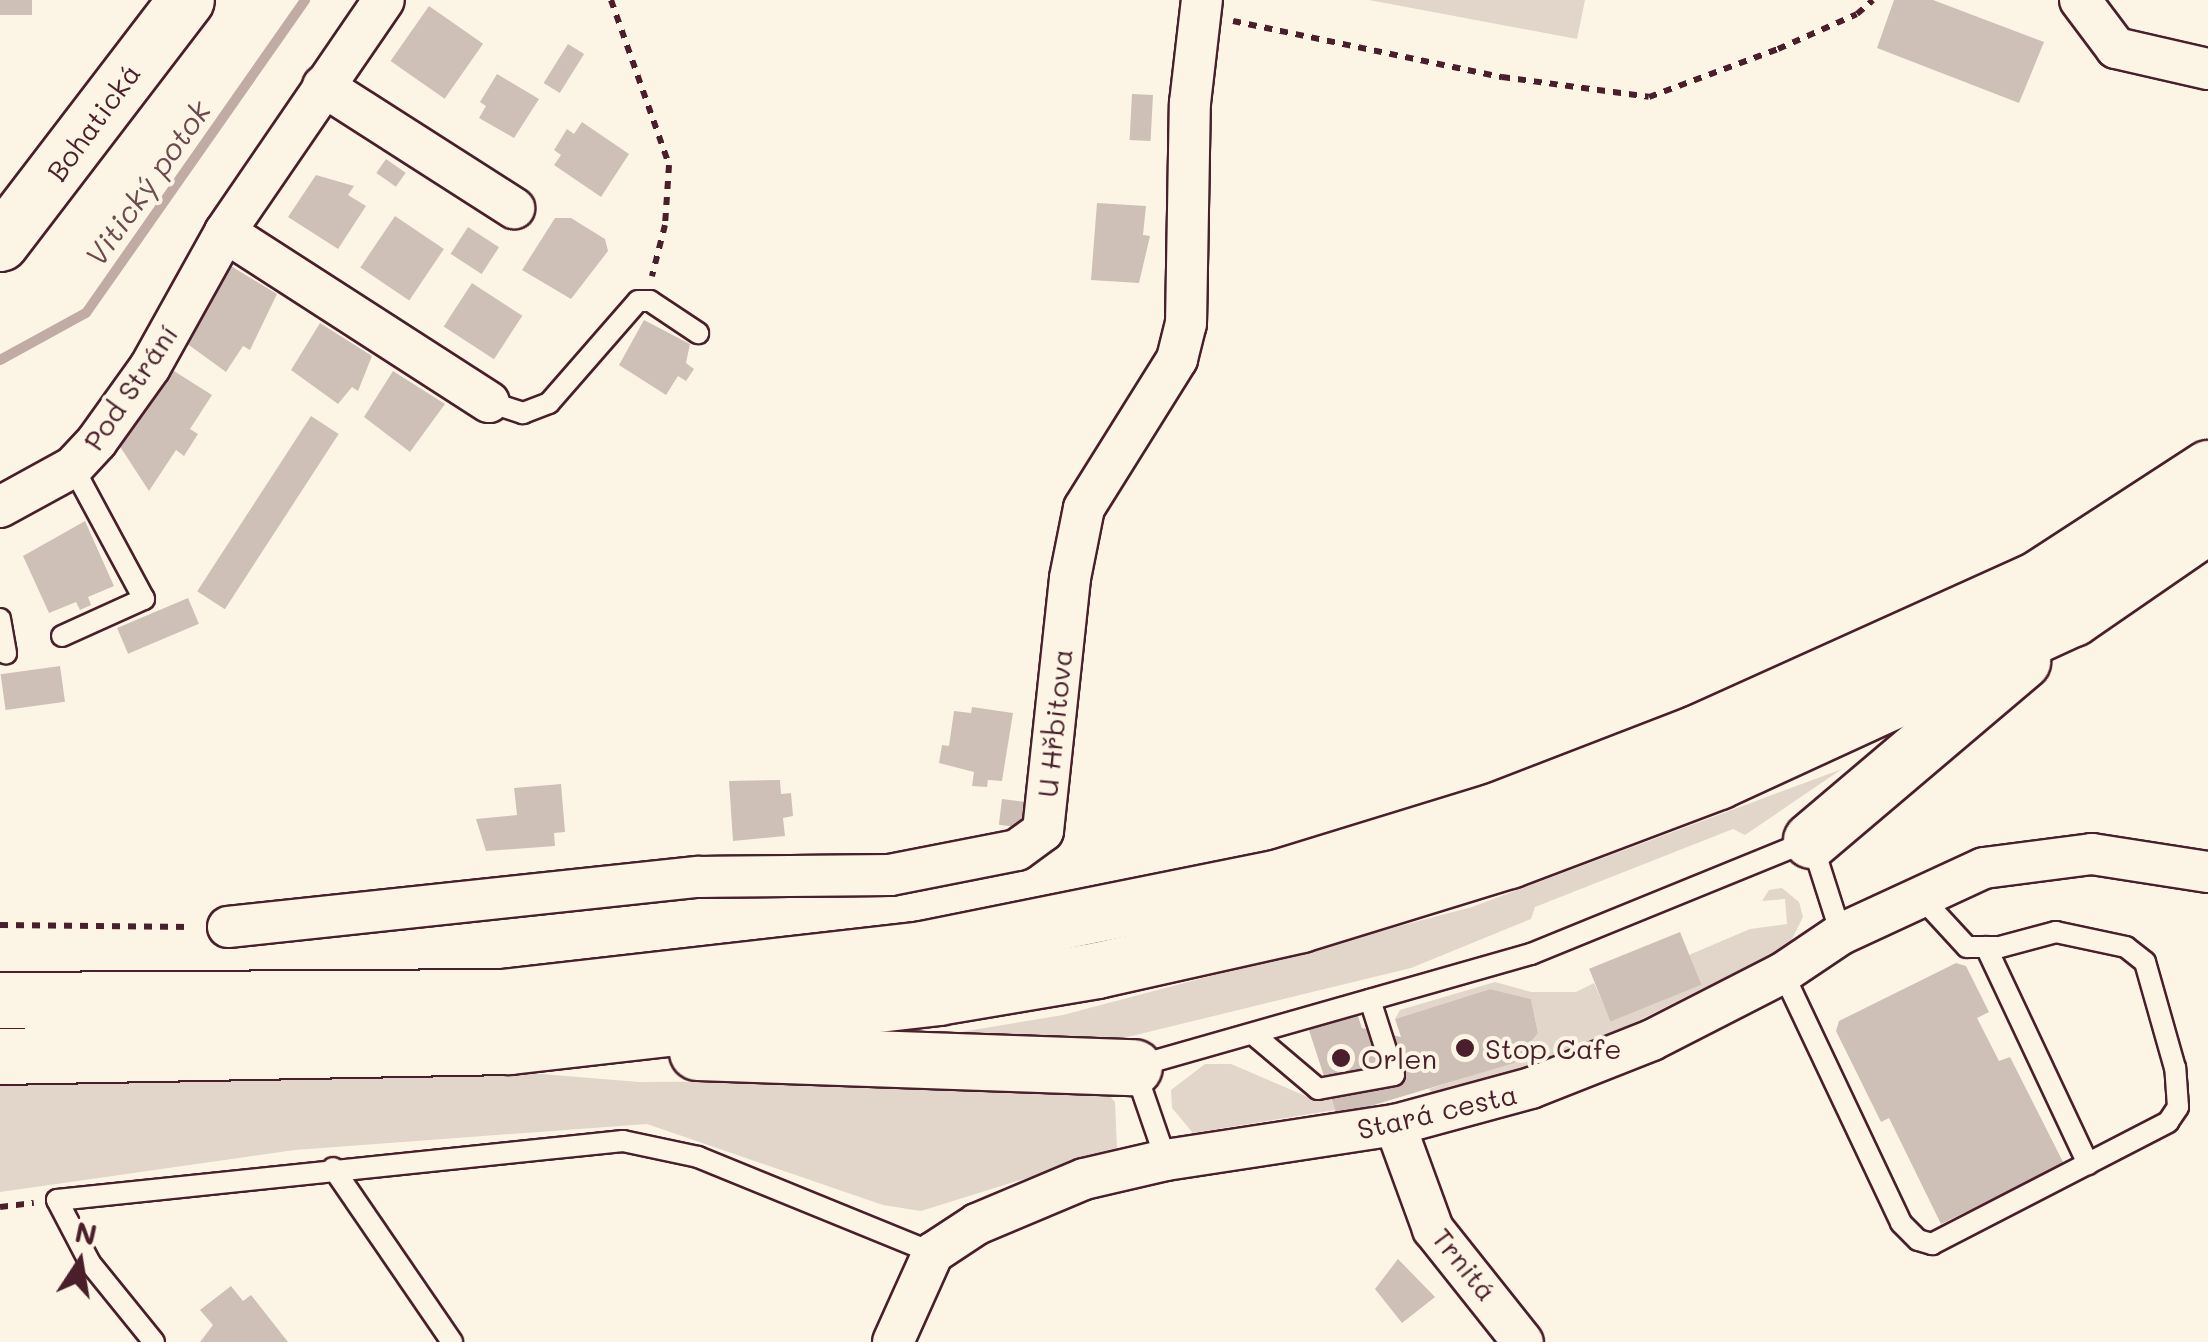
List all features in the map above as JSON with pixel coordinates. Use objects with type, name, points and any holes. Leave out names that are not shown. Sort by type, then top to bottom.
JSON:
[{"type":"main road","name":"Bohatická","points":[[0,243],[186,0]]},
{"type":"main road","points":[[0,1000],[503,997],[922,950],[1279,877],[1494,811],[1696,733],[2036,580],[2208,468]]},
{"type":"main road","points":[[1811,840],[2073,618],[2208,525]]},
{"type":"main road","points":[[509,1046],[938,997],[1301,924],[1509,860],[1718,781],[2073,618]]},
{"type":"main road","points":[[0,1056],[509,1046],[1134,1067]]},
{"type":"street","name":"Pod Strání","points":[[0,507],[73,467],[150,367],[225,232],[384,0]]},
{"type":"street","points":[[2080,0],[2116,48],[2208,69]]},
{"type":"street","name":"U Hřbitova","points":[[228,927],[698,877],[890,876],[1017,850],[1043,830],[1070,578],[1084,508],[1176,360],[1186,324],[1190,103],[1201,7]]},
{"type":"street","points":[[322,86],[514,208]]},
{"type":"street","points":[[225,232],[489,402]]},
{"type":"street","name":"Stará cesta","points":[[932,1253],[1023,1204],[1084,1179],[1166,1160],[1395,1125],[1531,1088],[1652,1040],[1783,974],[1841,934],[1984,868],[2092,854],[2208,872]]},
{"type":"street","name":"Trnitá","points":[[1395,1125],[1433,1229],[1523,1342]]},
{"type":"street","points":[[893,1342],[932,1253]]},
{"type":"lane","points":[[489,402],[523,413],[550,403],[638,301],[650,302],[698,333]]},
{"type":"lane","points":[[62,636],[144,599],[73,467]]},
{"type":"lane","points":[[0,619],[6,654]]},
{"type":"lane","points":[[1166,1160],[1134,1067],[1530,954],[1811,840],[1841,934]]},
{"type":"lane","points":[[1783,974],[1901,1224],[1918,1240],[1932,1244],[2168,1122],[2178,1107],[2176,1068],[2145,962],[2126,948],[2056,932],[1986,947],[1966,947],[1951,937],[1920,895]]},
{"type":"lane","points":[[1986,947],[2088,1164]]},
{"type":"lane","points":[[1253,1034],[1318,1089],[1394,1076],[1370,1000]]},
{"type":"lane","points":[[154,1342],[90,1262],[58,1200],[333,1168],[623,1141],[698,1157],[932,1253]]},
{"type":"lane","points":[[333,1168],[452,1342]]},
{"type":"path","points":[[611,0],[669,165],[665,225],[650,284],[638,301]]},
{"type":"path","points":[[1201,7],[1502,76],[1649,96],[1778,49],[1857,14],[1873,0]]},
{"type":"path","points":[[0,924],[228,927]]},
{"type":"shaded area","points":[[1369,0],[1585,0],[1577,39]]},
{"type":"shaded area","points":[[1842,769],[1745,835],[1733,829],[1535,907],[1531,919],[1411,968],[1070,1051],[912,1040],[1063,1015],[1472,907]]},
{"type":"shaded area","points":[[1782,888],[1799,902],[1803,917],[1789,945],[1614,1033],[1512,1071],[1434,1095],[1429,1089],[1514,1062],[1538,1033],[1531,999],[1490,989],[1395,1019],[1400,1010],[1495,982],[1531,992],[1576,992],[1594,983],[1611,1021],[1700,985],[1689,955],[1750,929],[1787,924],[1785,899],[1762,901],[1769,890]]},
{"type":"shaded area","points":[[1205,1064],[1231,1064],[1308,1097],[1330,1096],[1335,1110],[1193,1133],[1172,1108],[1171,1090]]},
{"type":"shaded area","points":[[479,1069],[639,1082],[837,1081],[1107,1093],[1115,1102],[1117,1150],[921,1211],[883,1205],[647,1124],[295,1150],[0,1192],[0,1085]]},
{"type":"building","points":[[0,0],[32,0],[32,15],[0,15]]},
{"type":"building","points":[[1894,0],[1933,0],[2044,42],[2019,103],[1877,48]]},
{"type":"building","points":[[429,6],[483,44],[445,99],[391,61]]},
{"type":"building","points":[[568,44],[584,54],[560,93],[544,83]]},
{"type":"building","points":[[497,74],[539,99],[514,138],[479,118],[486,106],[480,102]]},
{"type":"building","points":[[1132,94],[1153,95],[1151,141],[1130,140]]},
{"type":"building","points":[[582,122],[629,154],[601,197],[554,165],[561,155],[554,150],[567,129],[574,134]]},
{"type":"building","points":[[386,159],[406,173],[396,187],[376,173]]},
{"type":"building","points":[[316,175],[354,186],[348,195],[366,206],[338,249],[288,217]]},
{"type":"building","points":[[1097,203],[1146,206],[1143,235],[1150,236],[1139,283],[1091,280]]},
{"type":"building","points":[[395,216],[444,249],[409,300],[360,267]]},
{"type":"building","points":[[555,218],[571,218],[605,239],[608,251],[571,299],[522,270]]},
{"type":"building","points":[[468,227],[499,247],[482,274],[451,254]]},
{"type":"building","points":[[231,266],[277,294],[250,350],[243,346],[226,372],[182,340]]},
{"type":"building","points":[[472,283],[522,316],[494,359],[444,327]]},
{"type":"building","points":[[644,320],[690,344],[686,363],[694,369],[686,381],[678,376],[666,395],[619,365]]},
{"type":"building","points":[[320,323],[372,356],[358,391],[352,387],[338,404],[291,370]]},
{"type":"building","points":[[166,366],[212,395],[190,429],[198,434],[184,456],[176,450],[149,491],[117,442]]},
{"type":"building","points":[[393,371],[445,404],[410,452],[364,417]]},
{"type":"building","points":[[311,416],[339,434],[225,609],[197,591]]},
{"type":"building","points":[[85,521],[114,586],[88,597],[91,605],[80,610],[76,602],[49,613],[23,556]]},
{"type":"building","points":[[188,598],[199,624],[128,654],[117,628]]},
{"type":"building","points":[[60,666],[65,702],[6,710],[1,674]]},
{"type":"building","points":[[972,707],[1013,713],[1002,781],[988,780],[987,787],[972,786],[974,772],[939,763],[942,745],[949,746],[954,711],[971,713]]},
{"type":"building","points":[[780,780],[781,794],[791,793],[793,816],[783,818],[785,836],[733,841],[729,781]]},
{"type":"building","points":[[561,784],[565,832],[554,833],[555,846],[486,851],[476,819],[517,815],[514,788]]},
{"type":"building","points":[[1002,799],[1028,802],[1025,828],[999,825]]},
{"type":"building","points":[[1680,932],[1701,985],[1610,1022],[1589,969]]},
{"type":"building","points":[[1956,963],[1966,966],[1989,1012],[1977,1018],[1999,1061],[2010,1057],[2064,1164],[1941,1224],[1889,1118],[1881,1122],[1836,1031],[1839,1021]]},
{"type":"building","points":[[1490,989],[1531,999],[1538,1033],[1514,1063],[1337,1116],[1305,1018],[1353,1002],[1362,1028],[1401,1037],[1395,1019]]},
{"type":"building","points":[[1398,1259],[1435,1297],[1402,1323],[1375,1289]]},
{"type":"building","points":[[231,1286],[243,1301],[251,1295],[288,1342],[200,1342],[213,1325],[200,1310]]},
{"type":"waterway","name":"Vitický potok","points":[[0,360],[86,313],[305,0]]},
{"type":"place","name":"Stop Cafe","points":[[1465,1048]]},
{"type":"place","name":"Orlen","points":[[1341,1058]]}]
